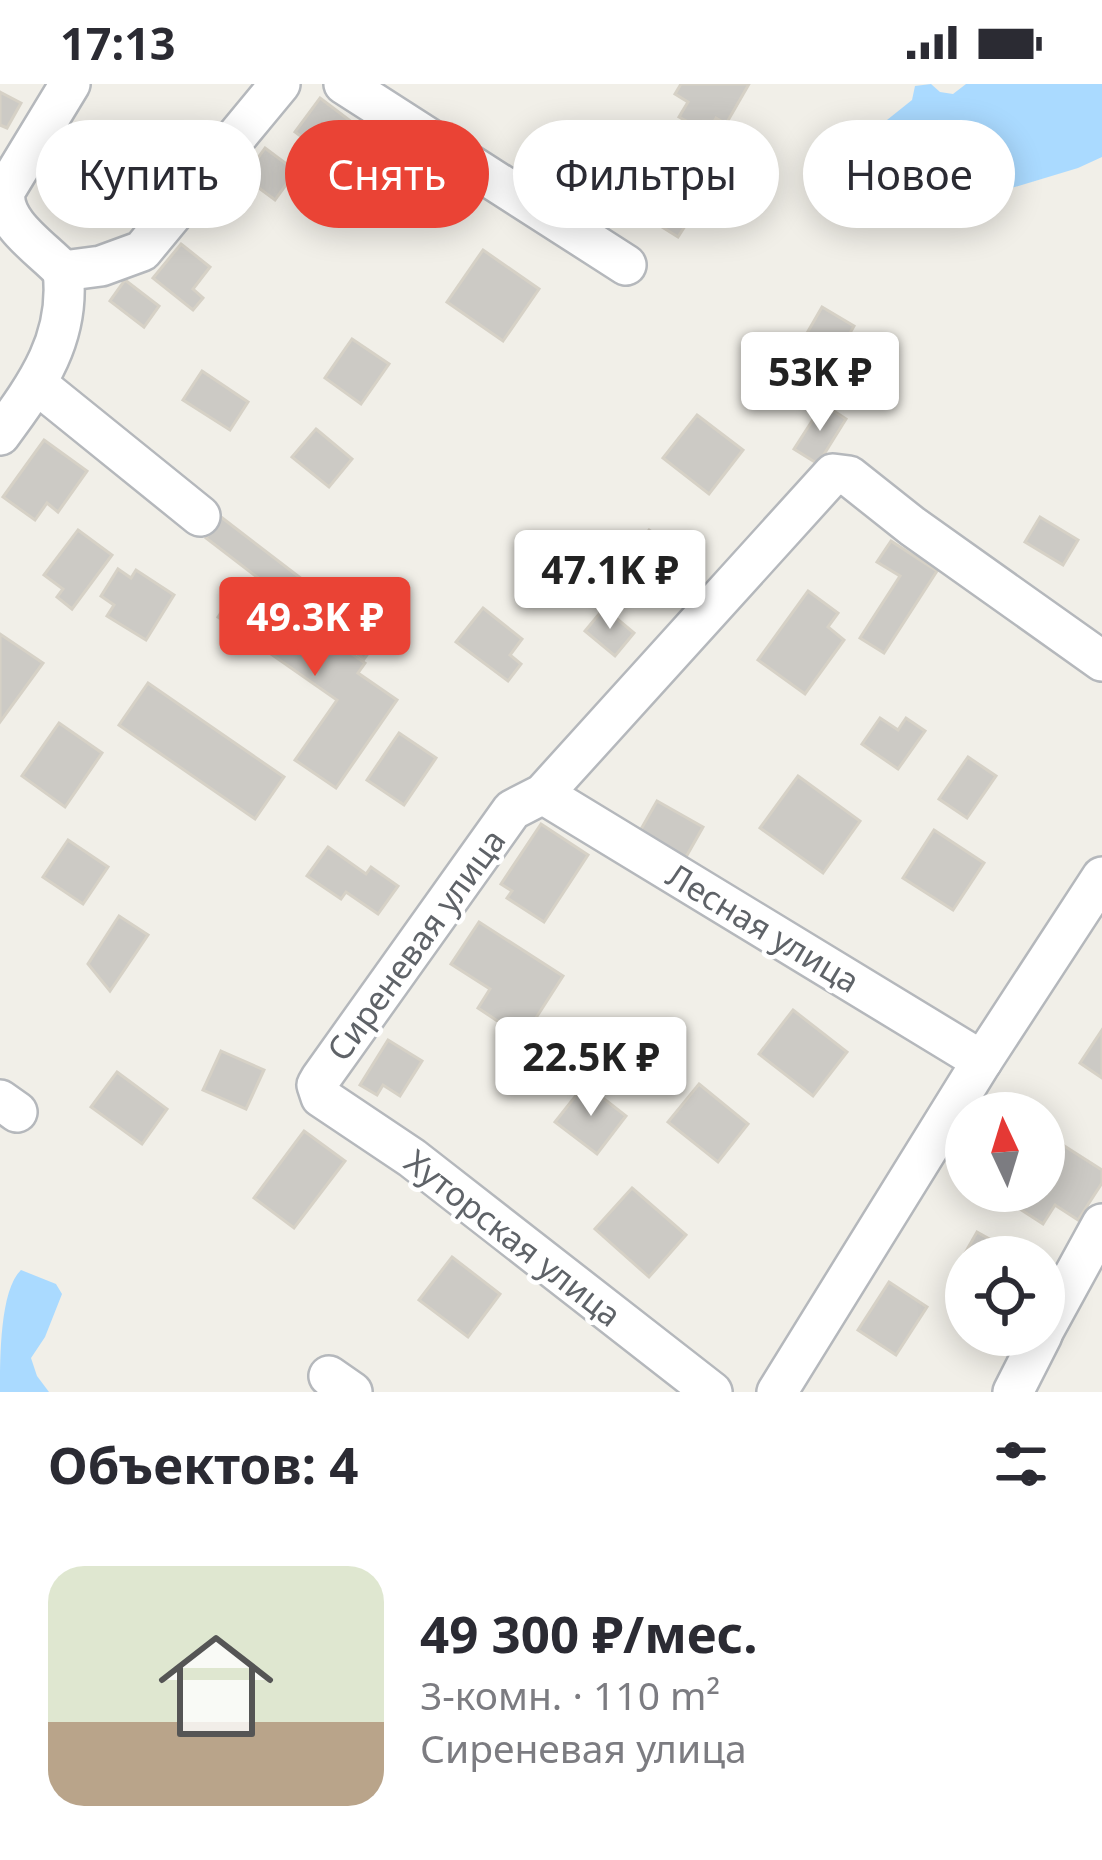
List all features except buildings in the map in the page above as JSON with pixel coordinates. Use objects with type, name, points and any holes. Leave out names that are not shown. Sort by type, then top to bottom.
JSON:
[{"type":"street","points":[[0,435],[38,385],[62,331],[67,302],[63,271],[14,223],[3,201],[5,190],[70,84]]},
{"type":"street","points":[[63,271],[101,266],[142,251],[280,84]]},
{"type":"street","points":[[344,84],[626,265]]},
{"type":"street","points":[[38,385],[200,516]]},
{"type":"street","name":"Сиреневая улица","points":[[317,1085],[512,810],[543,794],[833,474],[850,476],[912,526],[1102,661]]},
{"type":"street","name":"Лесная улица","points":[[543,794],[982,1060]]},
{"type":"street","points":[[777,1392],[982,1060],[1102,877]]},
{"type":"street","name":"Хуторская улица","points":[[317,1085],[321,1096],[412,1158],[712,1392]]},
{"type":"street","points":[[1065,1292],[1102,1224]]},
{"type":"street","points":[[1013,1392],[1031,1356]]},
{"type":"water","points":[[931,84],[953,94],[966,84],[1102,84],[1102,157],[1015,187],[1015,120],[887,120],[912,100],[915,86]]},
{"type":"water","points":[[21,1270],[56,1284],[62,1294],[31,1358],[49,1392],[0,1392],[5,1308]]}]
